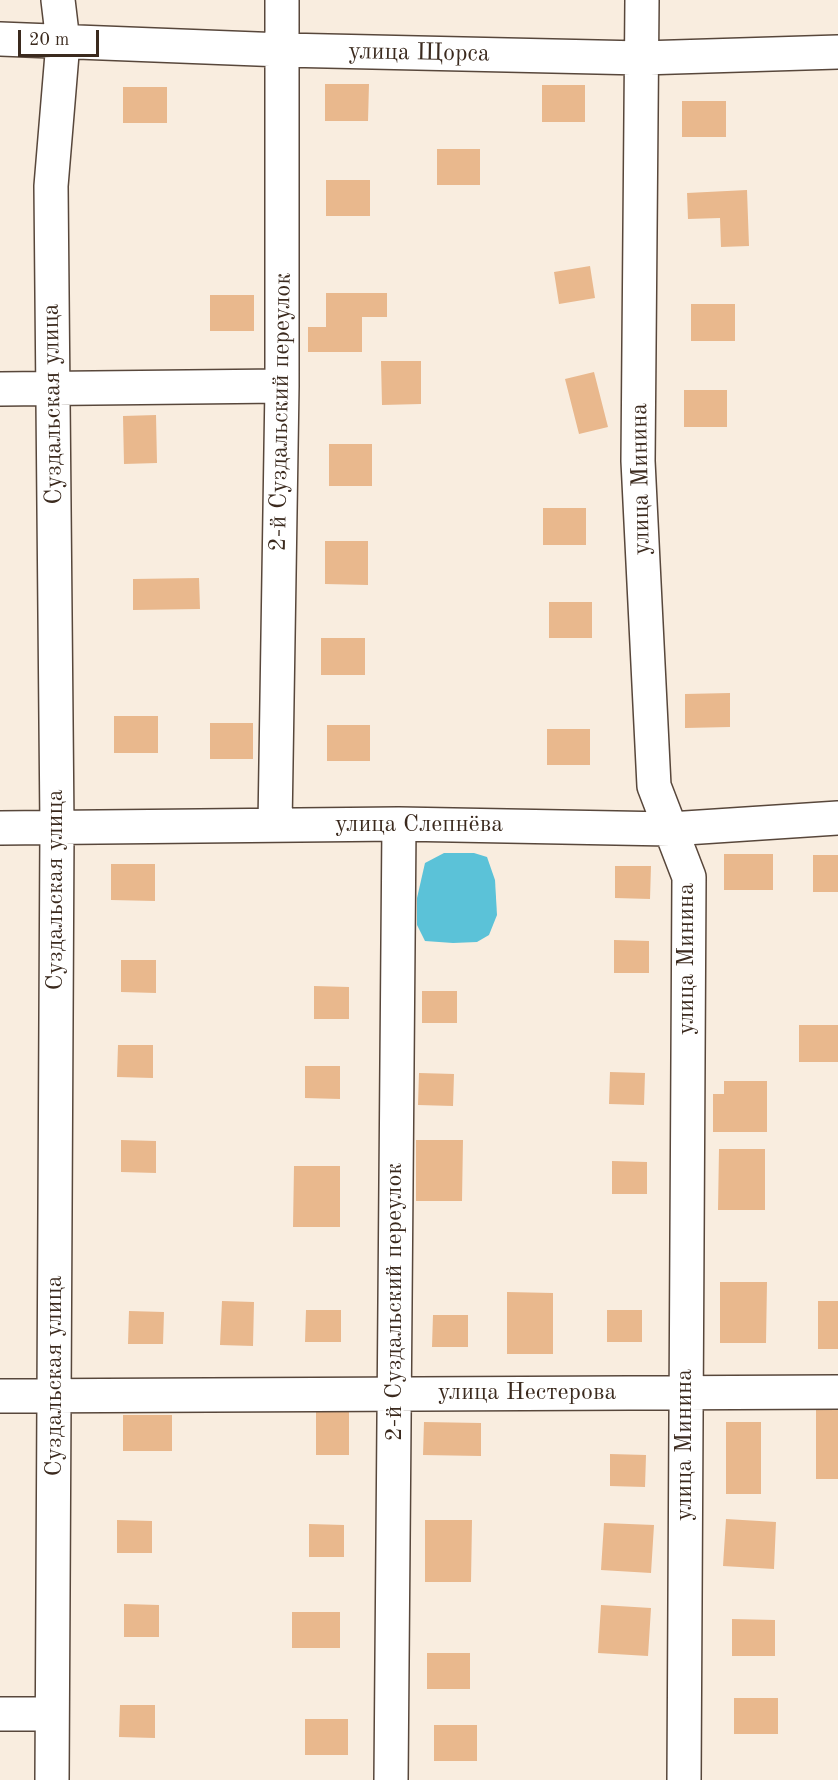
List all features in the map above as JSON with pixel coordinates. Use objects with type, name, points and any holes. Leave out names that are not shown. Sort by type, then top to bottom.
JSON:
[{"type":"street","name":"Суздальская улица","points":[[52,1780],[57,828],[51,186],[63,42],[58,0]]},
{"type":"street","name":"2-й Суздальский переулок","points":[[275,825],[282,386],[282,0]]},
{"type":"street","name":"улица Минина","points":[[642,0],[638,460],[654,786],[688,877],[684,1780]]},
{"type":"street","name":"улица Щорса","points":[[0,39],[283,50],[642,58],[838,52]]},
{"type":"street","points":[[0,389],[282,386]]},
{"type":"street","name":"улица Слепнёва","points":[[0,828],[399,824],[670,829],[838,818]]},
{"type":"street","name":"2-й Суздальский переулок","points":[[390,1780],[399,824]]},
{"type":"street","name":"улица Нестерова","points":[[0,1396],[838,1392]]},
{"type":"street","points":[[0,1714],[52,1714]]},
{"type":"water","points":[[444,853],[474,853],[487,857],[495,880],[497,915],[489,935],[477,942],[425,941],[417,925],[417,898],[425,863]]},
{"type":"building","points":[[325,84],[369,84],[368,121],[325,121]]},
{"type":"building","points":[[542,85],[585,85],[585,122],[542,122]]},
{"type":"building","points":[[123,87],[167,87],[167,123],[123,123]]},
{"type":"building","points":[[682,101],[726,101],[726,137],[682,137]]},
{"type":"building","points":[[437,149],[480,149],[480,185],[437,185]]},
{"type":"building","points":[[326,180],[370,180],[370,216],[326,216]]},
{"type":"building","points":[[747,190],[749,246],[721,247],[720,218],[688,219],[687,193]]},
{"type":"building","points":[[590,266],[595,298],[559,304],[554,272]]},
{"type":"building","points":[[326,293],[387,293],[387,317],[362,317],[362,352],[308,352],[308,327],[326,327]]},
{"type":"building","points":[[210,295],[254,295],[254,331],[210,331]]},
{"type":"building","points":[[691,304],[735,304],[735,341],[691,341]]},
{"type":"building","points":[[381,361],[421,361],[421,404],[382,405]]},
{"type":"building","points":[[594,372],[608,427],[579,434],[565,379]]},
{"type":"building","points":[[684,390],[727,390],[727,427],[684,427]]},
{"type":"building","points":[[156,415],[157,463],[124,464],[123,416]]},
{"type":"building","points":[[329,444],[372,444],[372,486],[329,486]]},
{"type":"building","points":[[543,508],[586,508],[586,545],[543,545]]},
{"type":"building","points":[[325,541],[368,541],[368,585],[325,584]]},
{"type":"building","points":[[199,578],[200,609],[133,610],[133,579]]},
{"type":"building","points":[[549,602],[592,602],[592,638],[549,638]]},
{"type":"building","points":[[321,638],[365,638],[365,675],[321,675]]},
{"type":"building","points":[[730,693],[730,727],[685,728],[685,694]]},
{"type":"building","points":[[114,716],[158,716],[158,753],[114,753]]},
{"type":"building","points":[[210,723],[253,723],[253,759],[210,759]]},
{"type":"building","points":[[327,725],[370,725],[370,761],[327,761]]},
{"type":"building","points":[[547,729],[590,729],[590,765],[547,765]]},
{"type":"building","points":[[724,854],[773,854],[773,890],[724,890]]},
{"type":"building","points":[[813,855],[838,855],[838,892],[813,892]]},
{"type":"building","points":[[111,864],[155,864],[155,901],[111,900]]},
{"type":"building","points":[[615,866],[651,866],[650,899],[615,898]]},
{"type":"building","points":[[614,940],[649,941],[649,973],[614,973]]},
{"type":"building","points":[[121,960],[156,960],[156,993],[121,992]]},
{"type":"building","points":[[314,986],[349,987],[349,1019],[314,1019]]},
{"type":"building","points":[[422,991],[457,991],[457,1023],[422,1023]]},
{"type":"building","points":[[799,1025],[838,1025],[838,1062],[799,1062]]},
{"type":"building","points":[[118,1045],[153,1045],[153,1078],[117,1077]]},
{"type":"building","points":[[305,1066],[340,1066],[340,1099],[305,1098]]},
{"type":"building","points":[[610,1072],[645,1073],[644,1105],[609,1104]]},
{"type":"building","points":[[419,1073],[454,1074],[453,1106],[418,1105]]},
{"type":"building","points":[[724,1081],[767,1081],[767,1132],[713,1132],[713,1094],[724,1094]]},
{"type":"building","points":[[121,1140],[156,1141],[156,1173],[121,1172]]},
{"type":"building","points":[[416,1140],[463,1140],[462,1201],[416,1201]]},
{"type":"building","points":[[719,1149],[765,1149],[765,1210],[718,1210]]},
{"type":"building","points":[[612,1161],[647,1162],[647,1194],[612,1194]]},
{"type":"building","points":[[294,1166],[340,1166],[340,1227],[293,1227]]},
{"type":"building","points":[[720,1282],[767,1282],[766,1343],[720,1343]]},
{"type":"building","points":[[507,1292],[553,1293],[553,1354],[507,1354]]},
{"type":"building","points":[[222,1301],[254,1302],[253,1346],[220,1345]]},
{"type":"building","points":[[818,1301],[838,1301],[838,1349],[818,1349]]},
{"type":"building","points":[[306,1310],[341,1310],[341,1342],[305,1342]]},
{"type":"building","points":[[607,1310],[642,1310],[642,1342],[607,1342]]},
{"type":"building","points":[[129,1311],[164,1312],[163,1344],[128,1344]]},
{"type":"building","points":[[433,1315],[468,1315],[468,1347],[432,1347]]},
{"type":"building","points":[[816,1407],[838,1407],[838,1479],[816,1479]]},
{"type":"building","points":[[316,1411],[349,1411],[349,1455],[316,1455]]},
{"type":"building","points":[[123,1415],[172,1415],[172,1451],[123,1451]]},
{"type":"building","points":[[424,1422],[481,1423],[481,1456],[423,1455]]},
{"type":"building","points":[[726,1422],[761,1422],[761,1494],[726,1494]]},
{"type":"building","points":[[610,1454],[646,1455],[645,1487],[610,1486]]},
{"type":"building","points":[[726,1519],[776,1522],[774,1569],[723,1566]]},
{"type":"building","points":[[117,1520],[152,1521],[152,1553],[117,1553]]},
{"type":"building","points":[[425,1520],[472,1520],[471,1582],[425,1582]]},
{"type":"building","points":[[604,1523],[654,1525],[651,1573],[601,1570]]},
{"type":"building","points":[[309,1524],[344,1525],[344,1557],[309,1557]]},
{"type":"building","points":[[124,1604],[159,1605],[159,1637],[124,1637]]},
{"type":"building","points":[[601,1605],[651,1608],[648,1656],[598,1653]]},
{"type":"building","points":[[292,1612],[340,1612],[340,1648],[292,1648]]},
{"type":"building","points":[[732,1619],[775,1620],[775,1656],[732,1656]]},
{"type":"building","points":[[427,1653],[470,1653],[470,1689],[427,1689]]},
{"type":"building","points":[[734,1698],[778,1698],[778,1734],[734,1734]]},
{"type":"building","points":[[120,1705],[155,1705],[155,1738],[119,1737]]},
{"type":"building","points":[[305,1719],[348,1719],[348,1755],[305,1755]]},
{"type":"building","points":[[434,1725],[477,1725],[477,1761],[434,1761]]}]
